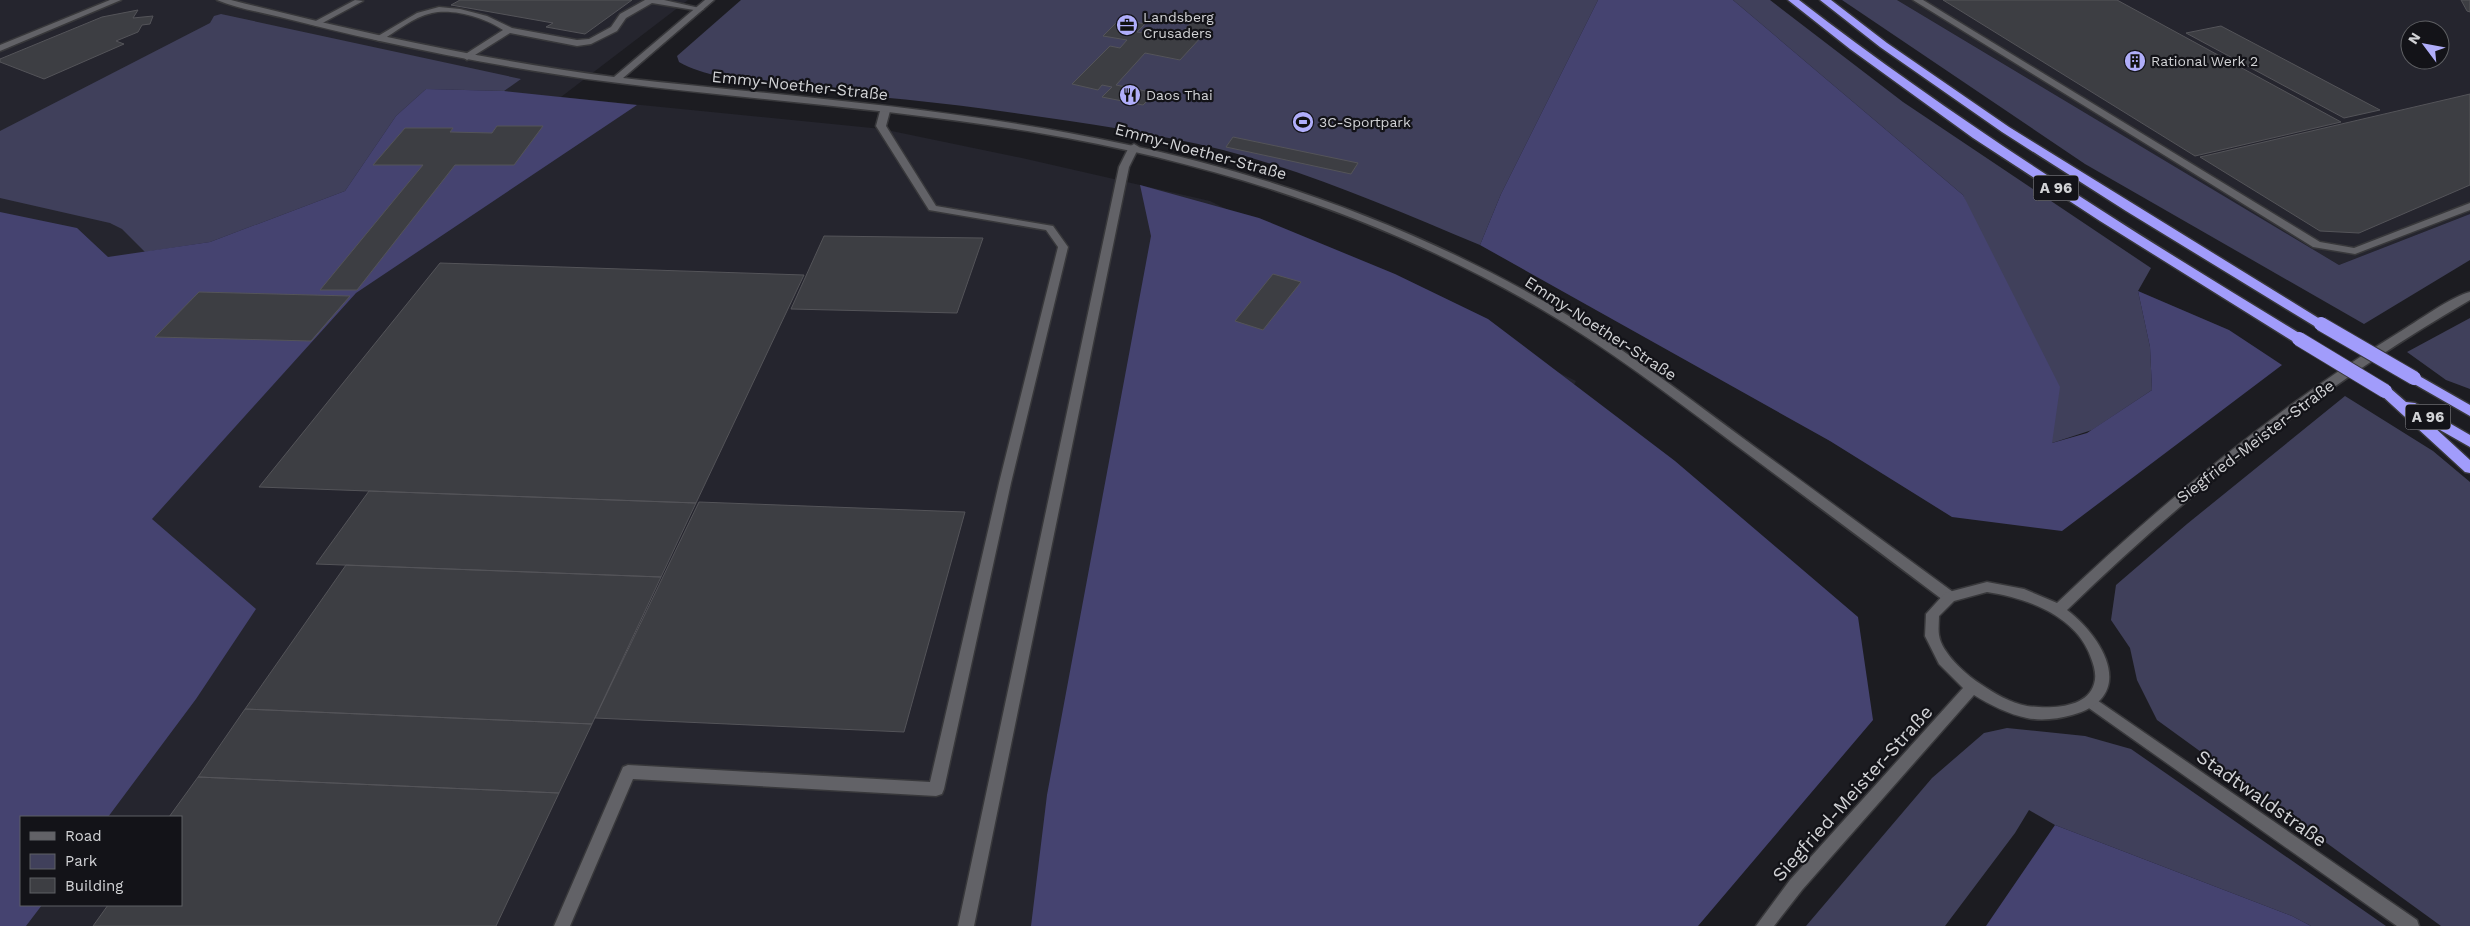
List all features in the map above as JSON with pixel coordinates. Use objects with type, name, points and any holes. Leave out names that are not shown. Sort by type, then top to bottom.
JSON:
[{"type":"highway","name":"A 96","points":[[1793,0],[1968,130],[2065,194],[2298,339],[2470,442]]},
{"type":"highway","name":"A 96","points":[[1825,0],[1997,124],[2086,181],[2321,324],[2470,411]]},
{"type":"highway","points":[[2414,378],[2470,399]]},
{"type":"highway","points":[[2385,391],[2470,468]]},
{"type":"street","points":[[0,48],[117,0]]},
{"type":"street","name":"Emmy-Noether-Straße","points":[[221,0],[377,39],[467,57],[616,80],[1002,124],[1134,147],[1288,191],[1384,228],[1463,263],[1545,306],[1628,360],[1948,596]]},
{"type":"street","points":[[314,24],[358,0]]},
{"type":"street","points":[[377,39],[449,0]]},
{"type":"street","points":[[432,9],[490,19],[503,24],[509,30],[577,43],[591,41],[614,29],[623,16],[651,0],[700,9]]},
{"type":"street","points":[[616,80],[710,0]]},
{"type":"street","points":[[1917,0],[2317,245],[2355,251],[2470,206]]},
{"type":"street","points":[[467,57],[509,30]]},
{"type":"street","points":[[562,926],[628,772],[936,789],[1003,493],[1062,247],[1049,228],[933,208],[881,126],[886,110]]},
{"type":"street","points":[[966,926],[1124,166],[1134,147]]},
{"type":"street","name":"Siegfried-Meister-Straße","points":[[2058,610],[2161,513],[2243,446],[2339,376],[2396,338],[2470,295]]},
{"type":"street","points":[[1986,587],[2010,590],[2026,595],[2058,610],[2080,627],[2096,647],[2103,668],[2102,687],[2091,702],[2074,711],[2052,714],[2028,712],[2002,704],[1972,688],[1956,675],[1941,657],[1932,639],[1930,622],[1936,607],[1948,596],[1965,589],[1986,587]]},
{"type":"street","name":"Siegfried-Meister-Straße","points":[[1764,926],[1796,885],[1972,688]]},
{"type":"street","name":"Stadtwaldstraße","points":[[2091,702],[2411,926]]},
{"type":"shaded area","points":[[0,0],[688,0],[561,97],[882,129],[1022,158],[1210,201],[1576,381],[1295,926],[0,926]]},
{"type":"shaded area","points":[[1598,0],[1733,0],[1963,195],[2060,387],[2052,443],[2087,433],[2152,390],[2150,347],[2138,291],[2229,330],[2282,365],[2062,531],[1952,517],[1830,441],[1480,245],[1501,194]]},
{"type":"shaded area","points":[[1897,0],[2470,0],[2470,214],[2339,265]]},
{"type":"shaded area","points":[[426,89],[504,91],[637,105],[356,293],[152,519],[256,609],[196,699],[109,816],[20,816],[20,906],[41,906],[26,926],[0,926],[0,212],[77,228],[108,257],[210,242],[345,191],[396,116]]},
{"type":"shaded area","points":[[1140,185],[1259,218],[1395,274],[1488,319],[1675,461],[1858,617],[1873,720],[1698,926],[1031,926],[1047,795],[1151,236]]},
{"type":"shaded area","points":[[2055,825],[2292,916],[2311,926],[1986,926]]},
{"type":"green space","name":"3C-Sportpark","points":[[741,0],[1598,0],[1501,194],[1480,245],[1321,181],[1256,159],[1194,143],[1105,126],[986,109],[736,79],[700,71],[679,62],[677,56]]},
{"type":"green space","points":[[1733,0],[1770,0],[1903,102],[2151,268],[2138,291],[2150,347],[2152,390],[2092,430],[2052,443],[1963,195]]},
{"type":"green space","points":[[1842,0],[1897,0],[2339,265],[2470,214],[2470,260],[2364,324],[2085,164]]},
{"type":"green space","points":[[221,14],[521,79],[504,91],[426,89],[396,116],[345,191],[210,242],[145,252],[122,229],[110,223],[0,198],[0,131],[210,23],[214,16]]},
{"type":"green space","points":[[2470,318],[2470,389],[2446,380],[2407,352]]},
{"type":"green space","points":[[2345,396],[2433,451],[2470,482],[2470,926],[2441,926],[2157,720],[2137,680],[2130,648],[2111,620],[2116,585],[2187,524]]},
{"type":"green space","points":[[2007,728],[2085,736],[2131,749],[2386,926],[2311,926],[2292,916],[2055,825],[2029,810],[2015,833],[1945,926],[1806,926],[1932,778],[1984,733]]},
{"type":"building","points":[[460,0],[632,0],[585,34],[546,27],[553,23],[451,5]]},
{"type":"building","name":"Rational Werk 2","points":[[1943,0],[2117,0],[2341,122],[2195,156]]},
{"type":"building","points":[[2461,0],[2470,0],[2470,12],[2467,11]]},
{"type":"building","points":[[138,10],[133,18],[153,16],[150,24],[142,25],[138,32],[116,41],[124,44],[44,79],[0,62],[0,59],[102,17]]},
{"type":"building","points":[[1120,19],[1145,24],[1137,32],[1176,39],[1195,19],[1214,23],[1180,60],[1145,53],[1116,85],[1155,93],[1143,105],[1102,97],[1112,87],[1102,85],[1098,90],[1072,84],[1110,46],[1120,48],[1127,40],[1103,36]]},
{"type":"building","name":"Rational Werk 2","points":[[2221,26],[2380,110],[2344,118],[2186,33]]},
{"type":"building","points":[[2470,94],[2470,185],[2359,233],[2320,231],[2200,157]]},
{"type":"building","points":[[497,126],[543,126],[514,165],[455,165],[357,290],[320,290],[423,165],[373,165],[405,128],[453,128],[450,132],[492,133]]},
{"type":"building","points":[[1233,137],[1358,163],[1351,174],[1226,147]]},
{"type":"building","points":[[824,236],[983,238],[957,313],[791,309]]},
{"type":"building","points":[[440,263],[804,275],[696,503],[259,487]]},
{"type":"building","points":[[1273,274],[1301,282],[1263,330],[1235,321]]},
{"type":"building","points":[[199,292],[350,296],[311,341],[155,337]]},
{"type":"building","points":[[369,491],[696,503],[661,577],[316,564]]},
{"type":"building","points":[[699,502],[965,512],[904,732],[595,718]]},
{"type":"building","points":[[346,565],[661,577],[592,724],[245,709]]},
{"type":"building","points":[[245,709],[592,724],[559,793],[198,777]]},
{"type":"building","points":[[198,777],[559,793],[496,926],[93,926],[107,906],[182,906],[182,816],[170,816]]},
{"type":"place","name":"Landsberg Crusaders","points":[[1127,25]]},
{"type":"place","name":"Rational Werk 2","points":[[2135,61]]},
{"type":"place","name":"Daos Thai","points":[[1130,95]]},
{"type":"place","name":"3C-Sportpark","points":[[1303,122]]}]
